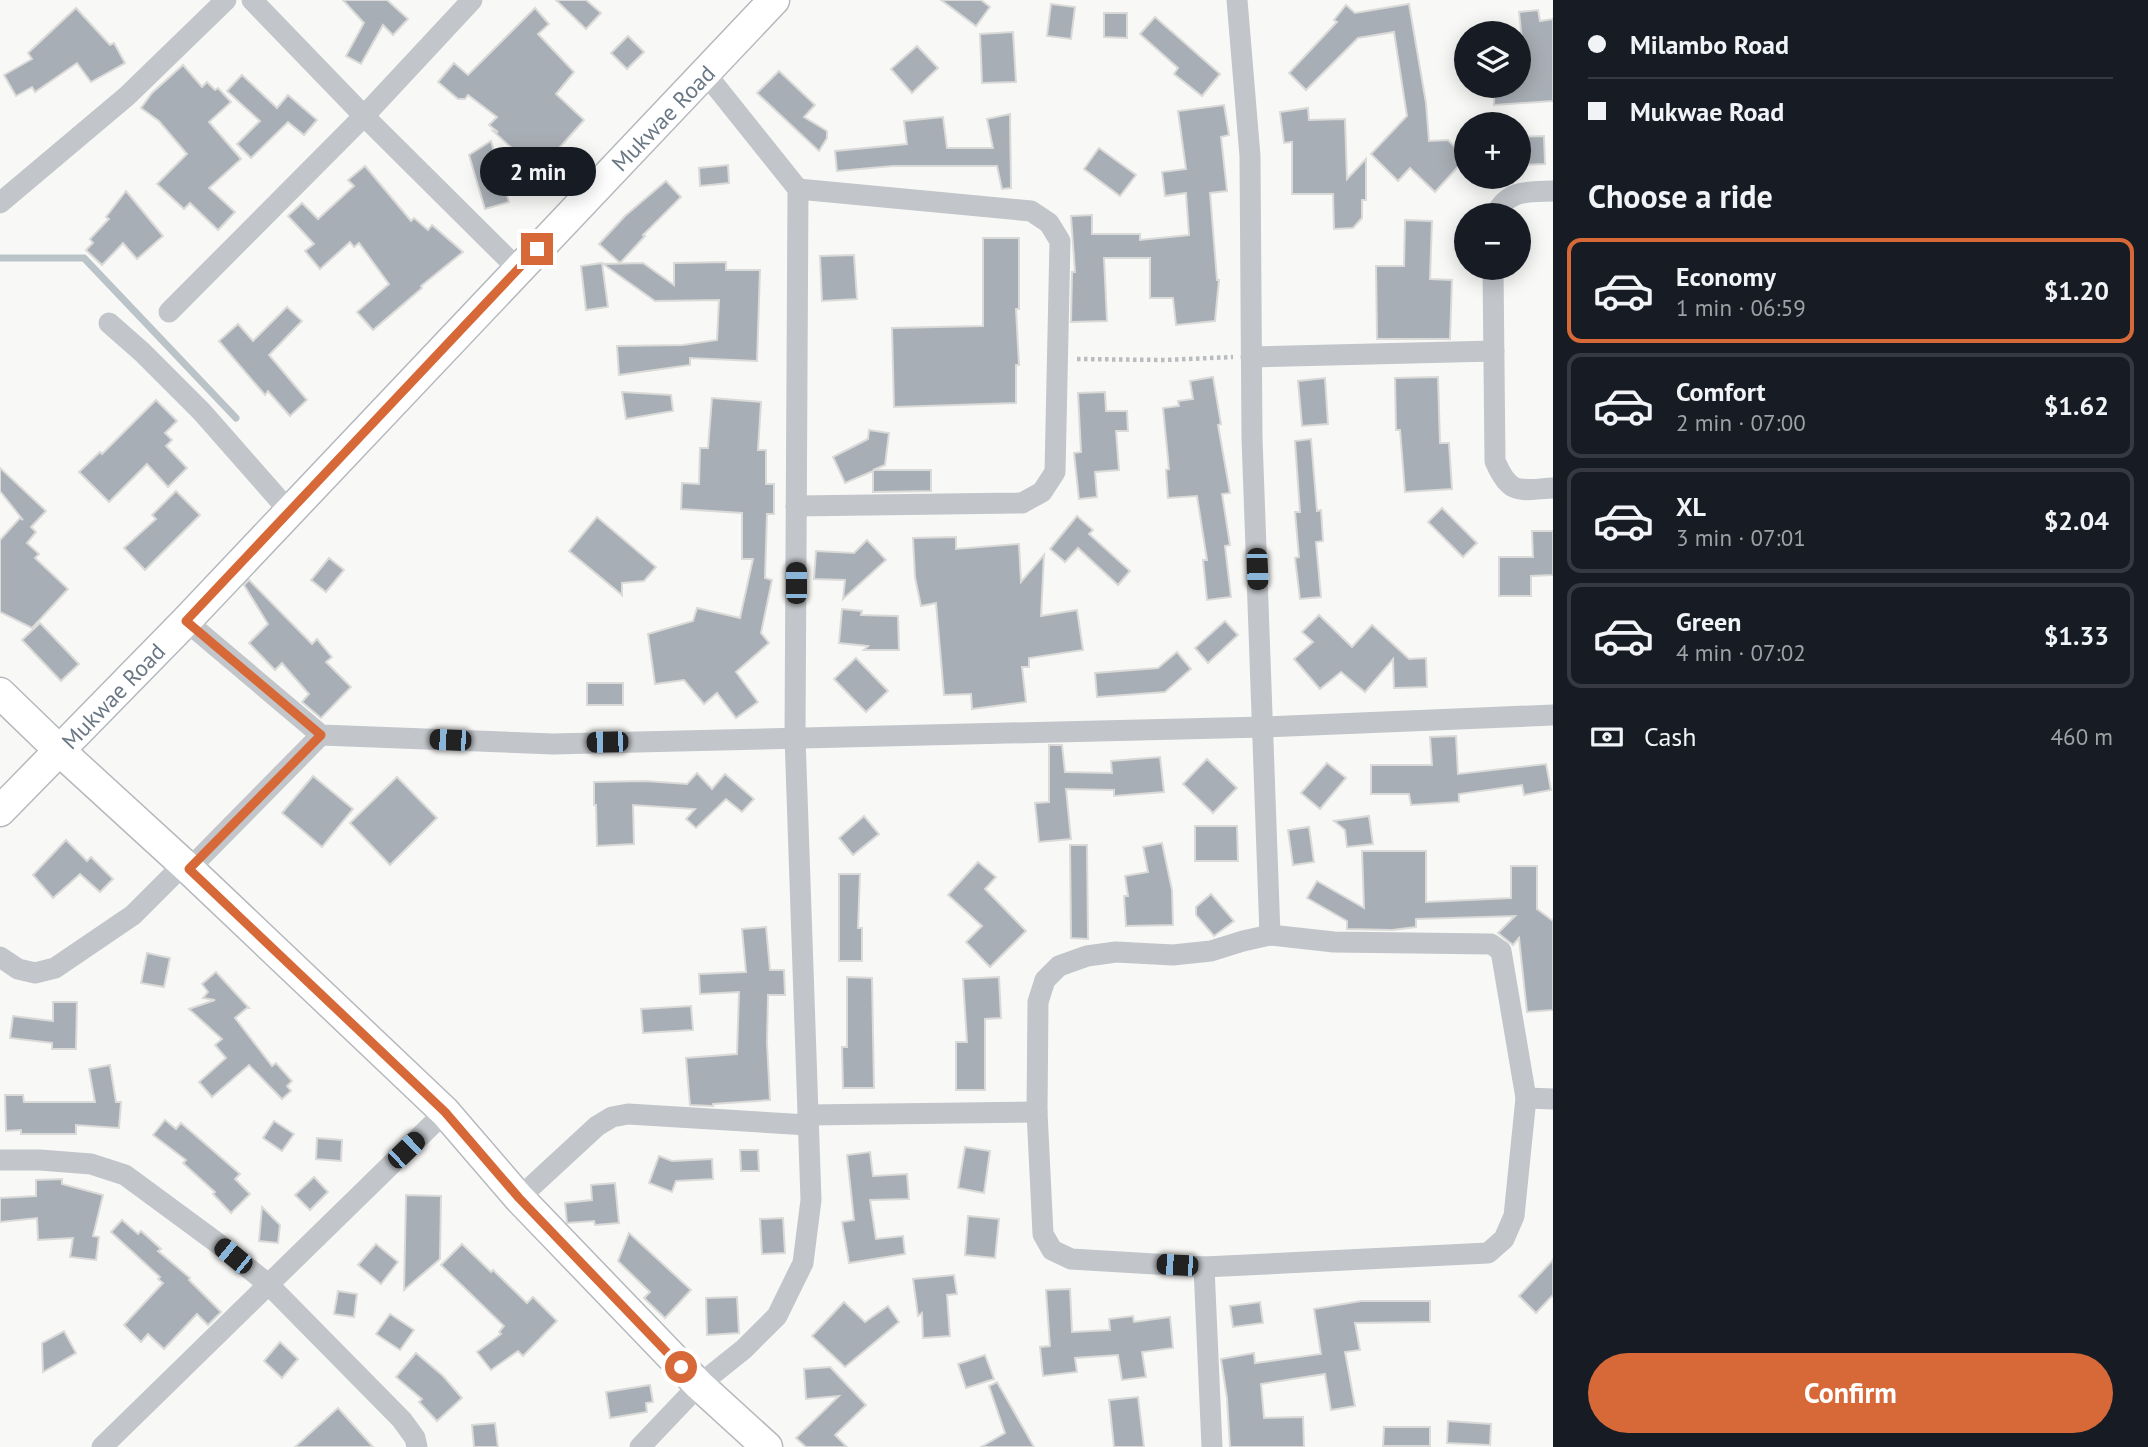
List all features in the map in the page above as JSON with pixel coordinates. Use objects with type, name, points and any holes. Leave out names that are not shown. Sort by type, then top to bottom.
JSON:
[{"type":"street","points":[[0,203],[127,96],[226,0]]},
{"type":"street","points":[[252,0],[518,269]]},
{"type":"street","points":[[169,312],[364,116],[472,0]]},
{"type":"street","name":"Mukwae Road","points":[[0,811],[186,621],[774,0]]},
{"type":"street","points":[[1237,0],[1250,156],[1252,438],[1270,935]]},
{"type":"street","points":[[640,1447],[699,1385],[744,1349],[777,1316],[803,1263],[811,1200],[795,737],[798,189],[706,74]]},
{"type":"street","points":[[796,506],[1022,503],[1042,492],[1055,472],[1059,240],[1049,223],[1031,211],[798,189]]},
{"type":"street","points":[[1502,203],[1520,192],[1553,191]]},
{"type":"street","points":[[1493,280],[1496,461],[1504,482],[1520,490],[1553,488]]},
{"type":"street","points":[[109,323],[202,412],[289,511]]},
{"type":"street","points":[[1251,356],[1494,351]]},
{"type":"street","points":[[186,621],[321,735],[553,744],[1263,727],[1553,715]]},
{"type":"street","points":[[0,693],[445,1112],[519,1198],[699,1385],[767,1447]]},
{"type":"street","points":[[0,957],[18,969],[35,973],[55,968],[133,915],[321,735]]},
{"type":"street","points":[[1270,935],[1334,942],[1491,944],[1501,951],[1526,1098],[1514,1216],[1504,1239],[1488,1253],[1204,1267],[1071,1259],[1052,1250],[1042,1234],[1037,1112],[1038,1002],[1045,980],[1059,966],[1087,956],[1116,952],[1173,955],[1211,951],[1270,935]]},
{"type":"street","points":[[1526,1098],[1553,1099]]},
{"type":"street","points":[[102,1447],[445,1112]]},
{"type":"street","points":[[519,1198],[597,1126],[612,1117],[628,1114],[808,1120],[1037,1112]]},
{"type":"street","points":[[0,1160],[91,1164],[125,1175],[268,1284],[402,1420],[415,1438],[417,1447]]},
{"type":"street","points":[[1204,1267],[1212,1447]]},
{"type":"path","points":[[1057,359],[1165,360],[1251,356]]},
{"type":"building","points":[[343,0],[387,0],[408,19],[393,35],[383,25],[361,64],[346,56],[364,23]]},
{"type":"building","points":[[556,0],[586,0],[601,13],[586,29]]},
{"type":"building","points":[[941,0],[981,0],[990,7],[976,26]]},
{"type":"building","points":[[1051,4],[1075,7],[1071,39],[1047,36]]},
{"type":"building","points":[[1409,4],[1426,103],[1429,141],[1448,140],[1454,146],[1454,171],[1435,192],[1410,168],[1398,181],[1371,154],[1407,116],[1394,32],[1358,38],[1306,90],[1289,73],[1337,22],[1334,20],[1346,5],[1355,13]]},
{"type":"building","points":[[76,8],[110,45],[114,43],[125,63],[91,82],[77,63],[35,92],[32,87],[16,96],[4,75],[32,59],[28,53]]},
{"type":"building","points":[[535,8],[549,24],[538,34],[574,72],[556,94],[584,120],[538,172],[493,131],[498,132],[489,125],[497,117],[468,95],[465,99],[458,99],[438,82],[454,63],[468,75]]},
{"type":"building","points":[[1538,10],[1540,21],[1553,19],[1553,101],[1494,105],[1494,98],[1531,98],[1531,21],[1520,21],[1519,12]]},
{"type":"building","points":[[1104,13],[1127,13],[1127,38],[1104,37]]},
{"type":"building","points":[[1155,17],[1220,74],[1202,96],[1174,74],[1178,68],[1140,34]]},
{"type":"building","points":[[1013,32],[1016,82],[982,83],[980,34]]},
{"type":"building","points":[[628,36],[644,52],[627,69],[611,53]]},
{"type":"building","points":[[917,46],[938,68],[912,93],[891,69]]},
{"type":"building","points":[[183,65],[202,87],[207,82],[215,90],[218,88],[231,102],[209,122],[241,159],[209,188],[235,212],[218,230],[190,203],[184,209],[157,184],[187,154],[159,121],[141,108],[152,93]]},
{"type":"building","points":[[779,71],[815,105],[804,117],[827,131],[827,138],[819,151],[757,93]]},
{"type":"building","points":[[242,75],[277,108],[288,95],[317,120],[304,135],[288,122],[251,158],[237,144],[260,121],[227,91]]},
{"type":"building","points":[[1224,105],[1229,135],[1221,137],[1227,191],[1210,193],[1219,280],[1215,321],[1176,325],[1173,298],[1150,298],[1150,258],[1104,258],[1107,321],[1071,322],[1072,272],[1075,272],[1071,216],[1092,215],[1092,234],[1140,234],[1140,240],[1189,235],[1186,193],[1165,196],[1162,172],[1186,169],[1178,111]]},
{"type":"building","points":[[1308,108],[1309,120],[1345,119],[1347,179],[1366,159],[1366,200],[1362,200],[1362,218],[1353,228],[1334,229],[1333,194],[1292,194],[1292,142],[1284,143],[1280,112]]},
{"type":"building","points":[[1010,114],[1011,188],[1002,189],[997,166],[893,166],[837,171],[835,151],[907,144],[904,121],[943,117],[947,148],[993,148],[987,119]]},
{"type":"building","points":[[1544,136],[1545,164],[1531,165],[1531,137]]},
{"type":"building","points":[[491,141],[509,202],[485,209],[469,155]]},
{"type":"building","points":[[1099,148],[1136,175],[1120,196],[1084,169]]},
{"type":"building","points":[[728,165],[729,183],[700,186],[699,168]]},
{"type":"building","points":[[365,166],[411,221],[414,218],[428,230],[432,225],[463,252],[373,330],[357,312],[389,284],[359,243],[354,247],[350,242],[320,269],[305,251],[314,244],[288,216],[302,203],[318,219],[354,186],[348,180]]},
{"type":"building","points":[[666,181],[681,197],[643,235],[645,236],[620,263],[599,244],[625,216]]},
{"type":"building","points":[[126,191],[163,236],[137,259],[123,243],[102,265],[86,250],[93,243],[90,239],[109,219],[106,217]]},
{"type":"building","points":[[1405,220],[1432,221],[1430,279],[1452,280],[1450,339],[1377,339],[1376,266],[1404,266]]},
{"type":"building","points":[[983,238],[1019,238],[1019,309],[1016,309],[1019,365],[1016,365],[1016,403],[894,407],[892,328],[983,326]]},
{"type":"building","points":[[854,255],[857,299],[822,301],[820,256]]},
{"type":"building","points":[[726,262],[726,270],[760,270],[757,361],[690,358],[690,365],[619,375],[617,346],[683,345],[717,340],[719,300],[655,301],[603,264],[643,263],[674,285],[674,263]]},
{"type":"building","points":[[602,263],[608,307],[586,310],[581,266]]},
{"type":"building","points":[[287,307],[302,321],[269,355],[307,400],[290,416],[268,391],[265,395],[219,341],[238,324],[253,341]]},
{"type":"building","points":[[1213,377],[1230,493],[1222,494],[1230,545],[1225,546],[1231,597],[1207,600],[1203,560],[1207,560],[1197,496],[1168,498],[1166,470],[1169,469],[1163,408],[1179,406],[1178,401],[1193,399],[1190,381]]},
{"type":"building","points":[[1438,377],[1440,443],[1449,443],[1452,489],[1405,492],[1400,430],[1396,430],[1395,378]]},
{"type":"building","points":[[1325,378],[1328,424],[1302,426],[1298,381]]},
{"type":"building","points":[[622,392],[671,395],[673,411],[626,419]]},
{"type":"building","points":[[1105,392],[1106,411],[1127,411],[1128,431],[1116,431],[1119,470],[1095,472],[1097,497],[1079,499],[1074,453],[1081,452],[1078,393]]},
{"type":"building","points":[[712,398],[761,402],[758,450],[766,450],[766,484],[774,484],[774,514],[767,514],[765,578],[772,580],[761,633],[769,643],[736,672],[758,702],[736,718],[717,693],[704,704],[684,680],[655,684],[648,634],[693,621],[697,608],[740,618],[753,559],[742,559],[742,513],[681,509],[682,483],[699,484],[700,448],[708,448]]},
{"type":"building","points":[[156,400],[177,421],[165,433],[172,440],[166,446],[187,468],[168,487],[147,464],[109,502],[79,472],[100,452],[102,454]]},
{"type":"building","points":[[869,430],[889,433],[885,465],[873,470],[931,470],[931,491],[873,492],[873,471],[845,483],[833,457],[868,439]]},
{"type":"building","points":[[1311,439],[1317,511],[1321,510],[1323,541],[1316,542],[1321,597],[1300,599],[1295,558],[1299,557],[1295,512],[1300,512],[1295,441]]},
{"type":"building","points":[[0,468],[46,511],[31,527],[36,532],[27,543],[39,554],[35,558],[68,589],[32,628],[0,612],[0,540],[20,518],[23,520],[0,491]]},
{"type":"building","points":[[176,491],[200,515],[145,570],[124,548],[156,519],[152,515]]},
{"type":"building","points":[[1442,508],[1477,543],[1463,557],[1428,522]]},
{"type":"building","points":[[1077,516],[1093,530],[1089,534],[1130,571],[1118,585],[1078,548],[1065,562],[1050,549]]},
{"type":"building","points":[[597,517],[656,567],[644,581],[622,583],[622,595],[569,551]]},
{"type":"building","points":[[1532,531],[1553,531],[1553,575],[1531,576],[1531,596],[1499,596],[1499,557],[1533,557]]},
{"type":"building","points":[[956,537],[956,549],[1019,544],[1021,582],[1044,555],[1041,616],[1077,610],[1083,650],[1029,658],[1029,667],[1022,667],[1026,702],[972,709],[971,694],[944,695],[936,603],[921,606],[915,577],[913,538]]},
{"type":"building","points":[[867,540],[886,560],[843,599],[845,580],[814,579],[816,551],[854,553]]},
{"type":"building","points":[[329,558],[344,570],[326,592],[311,580]]},
{"type":"building","points":[[249,580],[312,644],[317,639],[332,657],[326,662],[351,687],[321,718],[302,702],[309,694],[282,663],[275,670],[249,643],[268,624],[244,585]]},
{"type":"building","points":[[842,609],[862,611],[861,615],[898,616],[899,650],[864,650],[868,646],[839,643]]},
{"type":"building","points":[[1319,615],[1352,647],[1372,625],[1409,659],[1426,658],[1427,687],[1394,688],[1393,659],[1365,692],[1341,672],[1320,689],[1294,659],[1313,642],[1302,632]]},
{"type":"building","points":[[1225,621],[1238,635],[1208,663],[1195,648]]},
{"type":"building","points":[[40,623],[79,664],[61,681],[22,640]]},
{"type":"building","points":[[1177,652],[1191,669],[1165,692],[1097,697],[1095,673],[1158,668]]},
{"type":"building","points":[[856,658],[888,691],[866,712],[834,679]]},
{"type":"building","points":[[587,683],[623,683],[623,705],[587,705]]},
{"type":"building","points":[[1456,736],[1458,774],[1546,764],[1551,790],[1524,795],[1522,785],[1459,794],[1459,802],[1411,805],[1409,794],[1371,794],[1371,765],[1432,765],[1430,737]]},
{"type":"building","points":[[1049,745],[1062,745],[1065,772],[1112,773],[1111,761],[1160,757],[1164,792],[1114,796],[1114,790],[1066,789],[1071,839],[1039,842],[1035,803],[1049,802]]},
{"type":"building","points":[[1207,759],[1237,788],[1213,813],[1183,784]]},
{"type":"building","points":[[1327,763],[1346,778],[1320,809],[1301,793]]},
{"type":"building","points":[[697,773],[712,789],[725,774],[754,799],[742,812],[726,799],[696,828],[686,819],[695,809],[633,805],[634,844],[597,846],[594,782],[687,784]]},
{"type":"building","points":[[313,776],[353,809],[322,847],[282,813]]},
{"type":"building","points":[[397,777],[437,818],[390,865],[350,823]]},
{"type":"building","points":[[864,816],[879,834],[853,855],[839,838]]},
{"type":"building","points":[[1369,816],[1373,844],[1347,847],[1345,830],[1334,821]]},
{"type":"building","points":[[1195,826],[1237,826],[1238,861],[1195,861]]},
{"type":"building","points":[[1309,827],[1314,862],[1293,865],[1288,830]]},
{"type":"building","points":[[66,840],[87,861],[91,857],[113,879],[100,892],[80,874],[53,898],[33,875]]},
{"type":"building","points":[[1162,843],[1172,890],[1173,925],[1126,926],[1124,896],[1128,896],[1125,876],[1148,872],[1143,847]]},
{"type":"building","points":[[1070,845],[1087,845],[1088,939],[1071,938]]},
{"type":"building","points":[[1362,851],[1426,851],[1426,902],[1511,898],[1511,866],[1537,866],[1537,909],[1553,921],[1553,1010],[1527,1012],[1519,938],[1513,945],[1498,933],[1515,916],[1416,919],[1416,927],[1392,930],[1347,929],[1347,921],[1307,898],[1317,881],[1364,908]]},
{"type":"building","points":[[978,862],[996,877],[985,889],[1026,931],[990,967],[966,942],[982,926],[948,895]]},
{"type":"building","points":[[839,874],[860,874],[858,928],[862,928],[862,961],[839,961]]},
{"type":"building","points":[[1211,894],[1234,921],[1214,936],[1196,915],[1196,907]]},
{"type":"building","points":[[766,927],[770,970],[784,970],[785,995],[768,995],[770,1100],[713,1106],[690,1105],[686,1058],[737,1054],[739,992],[700,994],[699,974],[746,972],[742,929]]},
{"type":"building","points":[[147,953],[170,958],[164,987],[141,983]]},
{"type":"building","points":[[216,972],[249,1008],[235,1018],[272,1066],[276,1063],[292,1081],[287,1086],[291,1091],[282,1099],[249,1065],[212,1097],[199,1082],[226,1058],[215,1045],[222,1039],[189,1009],[215,1000],[203,998],[208,992],[202,984]]},
{"type":"building","points":[[847,977],[872,978],[874,1088],[843,1088],[842,1047],[847,1047]]},
{"type":"building","points":[[999,977],[1001,1018],[985,1019],[985,1090],[956,1090],[956,1042],[967,1042],[963,979]]},
{"type":"building","points":[[53,1002],[77,1002],[76,1049],[52,1049],[52,1043],[10,1038],[13,1016],[53,1021]]},
{"type":"building","points":[[691,1006],[693,1030],[643,1033],[641,1009]]},
{"type":"building","points":[[110,1065],[116,1102],[121,1102],[119,1128],[76,1125],[76,1134],[21,1134],[21,1130],[6,1131],[5,1095],[23,1095],[24,1102],[95,1102],[89,1069]]},
{"type":"building","points":[[165,1120],[176,1129],[181,1123],[240,1174],[235,1179],[250,1194],[231,1213],[213,1194],[215,1192],[183,1163],[186,1160],[153,1135]]},
{"type":"building","points":[[274,1121],[294,1134],[282,1151],[263,1138]]},
{"type":"building","points":[[317,1138],[342,1140],[341,1161],[316,1159]]},
{"type":"building","points":[[965,1147],[990,1151],[984,1193],[958,1188]]},
{"type":"building","points":[[740,1150],[758,1150],[759,1171],[741,1171]]},
{"type":"building","points":[[870,1152],[873,1176],[907,1174],[909,1199],[870,1200],[876,1239],[903,1236],[905,1254],[849,1263],[842,1222],[854,1220],[847,1155]]},
{"type":"building","points":[[659,1156],[672,1161],[712,1159],[713,1179],[676,1181],[672,1192],[649,1183]]},
{"type":"building","points":[[314,1177],[328,1192],[310,1210],[295,1195]]},
{"type":"building","points":[[62,1179],[62,1184],[103,1195],[93,1236],[99,1237],[96,1260],[70,1257],[73,1238],[38,1240],[37,1218],[0,1222],[0,1198],[36,1196],[36,1180]]},
{"type":"building","points":[[615,1183],[619,1223],[567,1223],[565,1203],[592,1200],[591,1185]]},
{"type":"building","points":[[406,1195],[441,1196],[440,1259],[404,1290]]},
{"type":"building","points":[[262,1207],[280,1225],[278,1243],[259,1241]]},
{"type":"building","points":[[968,1216],[999,1219],[995,1258],[965,1255]]},
{"type":"building","points":[[783,1218],[785,1253],[762,1254],[760,1219]]},
{"type":"building","points":[[122,1220],[138,1234],[141,1231],[161,1249],[158,1251],[190,1278],[221,1312],[208,1325],[197,1314],[164,1349],[148,1334],[141,1342],[124,1325],[163,1283],[158,1279],[160,1277],[111,1232]]},
{"type":"building","points":[[629,1233],[691,1290],[665,1318],[644,1298],[650,1292],[618,1261]]},
{"type":"building","points":[[376,1244],[398,1262],[381,1284],[358,1265]]},
{"type":"building","points":[[462,1244],[527,1303],[533,1297],[557,1321],[523,1356],[518,1351],[491,1370],[477,1352],[501,1334],[499,1332],[504,1326],[441,1265]]},
{"type":"building","points":[[1553,1260],[1553,1295],[1536,1313],[1519,1296]]},
{"type":"building","points":[[954,1275],[957,1294],[947,1295],[950,1336],[923,1338],[922,1313],[918,1316],[913,1279]]},
{"type":"building","points":[[1070,1289],[1072,1332],[1110,1330],[1109,1319],[1133,1316],[1134,1322],[1170,1317],[1173,1348],[1142,1352],[1146,1377],[1122,1380],[1118,1355],[1075,1358],[1077,1372],[1043,1376],[1040,1347],[1050,1346],[1046,1290]]},
{"type":"building","points":[[338,1291],[357,1294],[354,1317],[334,1314]]},
{"type":"building","points":[[737,1297],[739,1333],[707,1335],[706,1298]]},
{"type":"building","points":[[1361,1301],[1430,1301],[1430,1322],[1355,1323],[1360,1350],[1345,1352],[1355,1406],[1331,1410],[1325,1374],[1261,1384],[1264,1418],[1303,1417],[1304,1447],[1230,1447],[1221,1359],[1254,1353],[1255,1363],[1321,1354],[1314,1309]]},
{"type":"building","points":[[844,1302],[865,1322],[888,1306],[899,1322],[845,1367],[812,1336]]},
{"type":"building","points":[[1260,1302],[1263,1323],[1233,1327],[1230,1306]]},
{"type":"building","points":[[390,1314],[414,1330],[400,1350],[376,1334]]},
{"type":"building","points":[[64,1331],[76,1353],[43,1372],[42,1343]]},
{"type":"building","points":[[280,1342],[298,1359],[282,1378],[264,1361]]},
{"type":"building","points":[[416,1353],[443,1376],[462,1398],[437,1421],[419,1402],[422,1399],[396,1377]]},
{"type":"building","points":[[985,1355],[994,1379],[966,1388],[958,1364]]},
{"type":"building","points":[[830,1367],[866,1405],[835,1435],[847,1447],[806,1447],[796,1438],[839,1396],[806,1399],[804,1369]]},
{"type":"building","points":[[997,1382],[1034,1447],[981,1447],[1005,1433],[989,1386]]},
{"type":"building","points":[[650,1385],[653,1402],[646,1403],[647,1412],[610,1418],[606,1392]]},
{"type":"building","points":[[1138,1397],[1144,1447],[1114,1447],[1109,1400]]},
{"type":"building","points":[[338,1408],[373,1447],[295,1447]]},
{"type":"building","points":[[1448,1421],[1491,1424],[1490,1445],[1447,1443]]},
{"type":"building","points":[[495,1423],[498,1447],[474,1447],[472,1425]]},
{"type":"building","points":[[1384,1427],[1430,1427],[1430,1446],[1383,1446]]},
{"type":"waterway","points":[[0,258],[84,258],[236,418]]},
{"type":"route","points":[[537,249],[186,621],[321,735],[189,869],[445,1112],[519,1198],[681,1367]]}]
